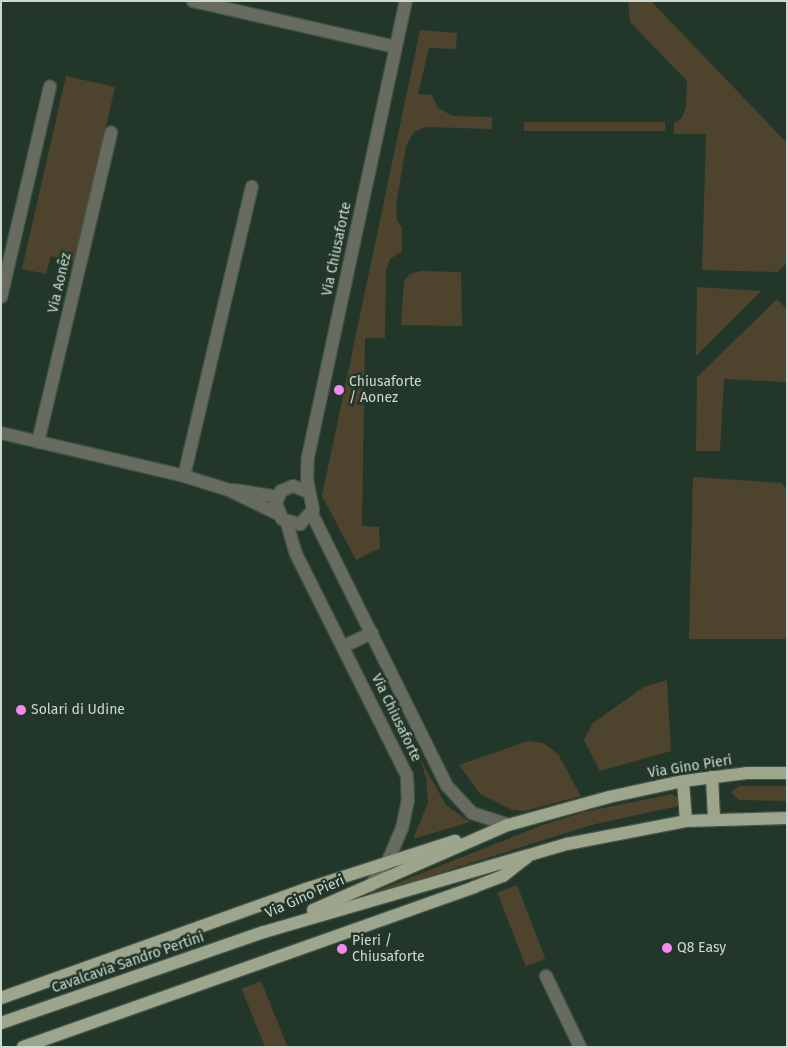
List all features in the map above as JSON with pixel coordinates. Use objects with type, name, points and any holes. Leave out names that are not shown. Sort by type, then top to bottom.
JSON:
[{"type":"main road","name":"Via Gino Pieri","points":[[264,932],[508,825],[609,797],[683,781],[712,777],[787,773]]},
{"type":"main road","points":[[712,777],[714,818]]},
{"type":"main road","points":[[683,781],[686,821]]},
{"type":"main road","name":"Via Gino Pieri","points":[[264,932],[531,854],[630,830],[714,818],[787,818]]},
{"type":"main road","points":[[1,998],[388,861],[508,825]]},
{"type":"main road","points":[[23,1047],[503,876],[531,854]]},
{"type":"main road","name":"Cavalcavia Sandro Pertini","points":[[1,1023],[264,932]]},
{"type":"street","points":[[193,1],[396,47]]},
{"type":"street","name":"Via Chiusaforte","points":[[406,1],[308,457],[308,492],[313,500],[312,514],[447,786],[472,813],[508,825]]},
{"type":"street","points":[[1,297],[50,87]]},
{"type":"street","name":"Via Aonêz","points":[[38,442],[111,132]]},
{"type":"street","points":[[184,476],[252,187]]},
{"type":"street","points":[[1,433],[184,476],[229,490],[283,518],[300,524],[312,514]]},
{"type":"street","name":"Via Chiusaforte","points":[[308,457],[282,492],[283,518],[294,550],[344,646],[407,776],[406,814],[388,861],[370,886]]},
{"type":"street","points":[[229,490],[282,492],[298,486],[308,492]]},
{"type":"street","points":[[344,646],[372,633]]},
{"type":"street","points":[[546,976],[580,1047]]},
{"type":"shaded area","points":[[628,1],[651,1],[787,143],[787,263],[777,272],[702,270],[706,134],[674,134],[674,123],[682,118],[686,107],[687,81],[630,22]]},
{"type":"shaded area","points":[[420,30],[457,33],[456,49],[429,48],[418,94],[432,95],[438,108],[453,116],[492,117],[492,129],[426,127],[414,132],[406,146],[396,205],[397,220],[402,228],[402,251],[390,259],[386,271],[385,338],[365,338],[362,526],[379,527],[380,548],[356,560],[322,496]]},
{"type":"shaded area","points":[[66,76],[115,87],[75,262],[51,256],[46,274],[22,269]]},
{"type":"shaded area","points":[[524,122],[665,122],[665,131],[524,131]]},
{"type":"shaded area","points":[[420,271],[461,272],[462,326],[401,325],[404,281],[410,274]]},
{"type":"shaded area","points":[[697,287],[761,291],[696,356]]},
{"type":"shaded area","points":[[777,299],[787,309],[787,382],[724,379],[720,451],[696,451],[697,377]]},
{"type":"shaded area","points":[[693,477],[781,483],[787,489],[787,639],[689,639]]},
{"type":"shaded area","points":[[667,680],[671,751],[600,771],[584,740],[593,723],[644,687]]},
{"type":"shaded area","points":[[528,741],[543,743],[558,754],[581,796],[524,811],[512,810],[480,794],[459,765]]},
{"type":"shaded area","points":[[420,759],[446,805],[470,822],[413,839],[428,803],[426,777]]},
{"type":"shaded area","points":[[739,786],[787,786],[787,801],[739,800],[731,792]]},
{"type":"shaded area","points":[[672,794],[679,799],[678,806],[591,825],[354,900],[540,826],[584,812]]},
{"type":"shaded area","points":[[517,885],[545,959],[526,966],[497,893]]},
{"type":"shaded area","points":[[261,981],[288,1047],[265,1047],[242,989]]},
{"type":"place","name":"Chiusaforte / Aonez","points":[[339,390]]},
{"type":"place","name":"Solari di Udine","points":[[21,710]]},
{"type":"place","name":"Q8 Easy","points":[[667,948]]},
{"type":"place","name":"Pieri / Chiusaforte","points":[[342,949]]}]
